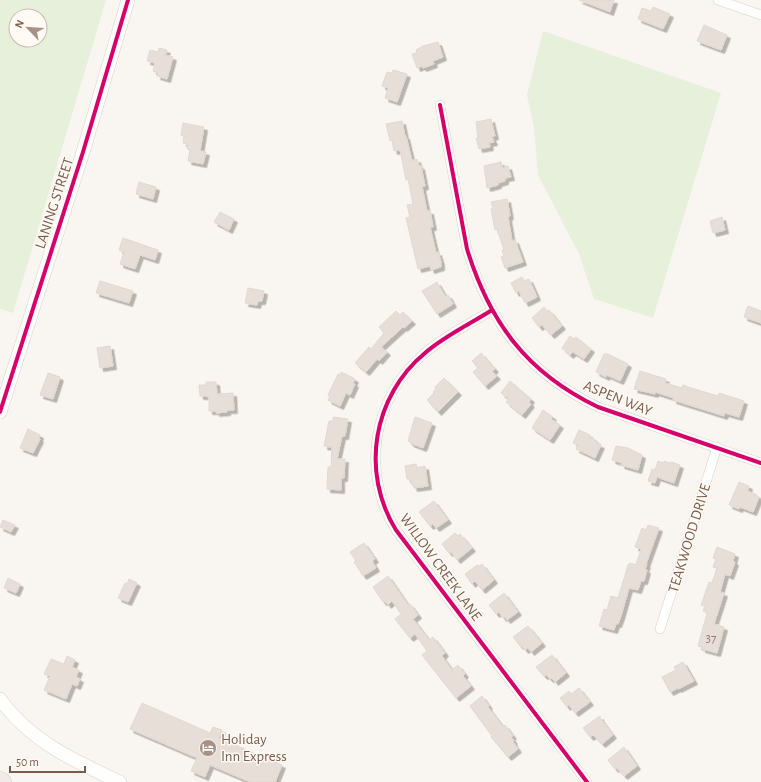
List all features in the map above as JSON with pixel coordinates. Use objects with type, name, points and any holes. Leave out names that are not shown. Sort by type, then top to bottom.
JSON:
[{"type":"street","name":"LANING STREET","points":[[0,412],[83,152],[128,0]]},
{"type":"street","points":[[718,0],[761,16]]},
{"type":"street","name":"ASPEN WAY","points":[[440,105],[467,249],[480,286],[492,310],[508,335],[529,360],[544,374],[574,394],[598,407],[761,463]]},
{"type":"street","name":"WILLOW CREEK LANE","points":[[492,310],[430,348],[415,362],[401,379],[379,426],[376,450],[378,482],[386,509],[399,533],[587,782]]},
{"type":"street","name":"TEAKWOOD DRIVE","points":[[660,628],[717,447]]},
{"type":"street","points":[[0,699],[31,731],[52,748],[78,763],[120,782]]},
{"type":"green space","points":[[0,0],[106,0],[13,313],[0,309]]},
{"type":"green space","points":[[543,31],[721,93],[653,318],[594,299],[579,254],[538,175],[534,128],[527,95]]},
{"type":"building","points":[[579,0],[614,0],[610,12]]},
{"type":"building","points":[[653,7],[670,14],[663,29],[638,19],[642,8],[651,11]]},
{"type":"building","points":[[704,25],[727,35],[721,50],[697,41]]},
{"type":"building","points":[[438,42],[443,57],[433,61],[434,64],[423,68],[422,66],[417,68],[412,54],[417,53],[416,50],[423,46]]},
{"type":"building","points":[[159,48],[167,50],[165,55],[173,57],[167,79],[157,76],[158,73],[153,71],[155,63],[147,61],[150,50],[158,52]]},
{"type":"building","points":[[393,70],[407,74],[397,102],[385,98],[388,88],[382,86],[387,72],[392,73]]},
{"type":"building","points":[[491,119],[495,136],[492,137],[494,142],[489,143],[490,147],[479,149],[476,138],[478,138],[476,122]]},
{"type":"building","points":[[402,121],[412,161],[417,159],[419,166],[421,166],[425,186],[422,187],[427,211],[430,211],[433,227],[430,227],[436,253],[438,252],[441,262],[441,267],[431,270],[430,266],[418,269],[406,218],[410,217],[407,205],[413,204],[408,179],[406,180],[400,150],[394,151],[392,140],[390,141],[386,124]]},
{"type":"building","points":[[183,123],[204,127],[200,151],[206,152],[203,164],[188,161],[190,150],[187,149],[188,144],[183,143],[184,136],[181,135]]},
{"type":"building","points":[[501,162],[502,168],[508,166],[511,177],[505,178],[505,181],[498,183],[498,185],[487,188],[484,166]]},
{"type":"building","points":[[139,182],[156,187],[153,199],[136,194]]},
{"type":"building","points":[[507,199],[512,241],[515,240],[523,262],[505,268],[501,257],[504,256],[502,250],[504,250],[497,229],[495,230],[491,202]]},
{"type":"building","points":[[220,212],[234,219],[229,230],[214,222]]},
{"type":"building","points":[[722,217],[725,230],[713,233],[710,221]]},
{"type":"building","points":[[123,238],[158,250],[155,260],[140,255],[135,269],[120,264],[124,252],[119,250]]},
{"type":"building","points":[[522,277],[524,281],[529,279],[537,297],[525,303],[519,291],[516,293],[511,283]]},
{"type":"building","points":[[100,281],[133,291],[129,303],[96,293]]},
{"type":"building","points":[[437,282],[445,296],[448,295],[453,304],[437,314],[422,291]]},
{"type":"building","points":[[248,288],[264,291],[262,301],[258,301],[257,305],[245,303]]},
{"type":"building","points":[[748,306],[761,311],[761,323],[744,317]]},
{"type":"building","points":[[544,307],[547,311],[549,310],[562,326],[551,335],[542,325],[539,327],[532,318]]},
{"type":"building","points":[[396,311],[400,315],[403,312],[412,321],[381,347],[387,352],[379,361],[377,359],[366,372],[355,363],[369,347],[371,349],[384,333],[379,327]]},
{"type":"building","points":[[570,336],[574,339],[576,337],[591,349],[584,359],[573,352],[570,355],[562,348]]},
{"type":"building","points":[[110,346],[113,366],[100,368],[97,348]]},
{"type":"building","points":[[481,353],[495,369],[492,371],[497,376],[485,386],[473,372],[478,368],[472,361]]},
{"type":"building","points":[[604,354],[608,354],[628,364],[620,381],[596,372]]},
{"type":"building","points":[[640,371],[666,379],[665,383],[682,388],[683,385],[718,396],[719,393],[744,401],[739,417],[725,413],[724,416],[673,400],[674,398],[655,392],[655,394],[634,389]]},
{"type":"building","points":[[341,372],[355,379],[353,383],[355,384],[350,395],[346,393],[340,406],[328,400],[330,396],[328,395],[338,374],[340,375]]},
{"type":"building","points":[[48,373],[60,377],[53,399],[40,395]]},
{"type":"building","points":[[444,378],[458,392],[438,412],[427,400],[434,393],[433,392],[436,389],[435,387]]},
{"type":"building","points":[[510,381],[531,399],[529,402],[531,404],[522,415],[506,402],[509,399],[501,393]]},
{"type":"building","points":[[206,382],[216,382],[217,394],[233,393],[234,410],[216,413],[216,411],[209,411],[209,397],[200,396],[199,385],[206,385]]},
{"type":"building","points":[[543,410],[553,417],[551,419],[560,425],[550,440],[532,428]]},
{"type":"building","points":[[333,417],[348,419],[345,436],[342,436],[337,459],[345,459],[344,478],[341,478],[341,490],[327,489],[328,467],[331,467],[332,447],[324,446],[329,421],[333,421]]},
{"type":"building","points":[[415,417],[432,423],[423,448],[408,441]]},
{"type":"building","points":[[28,429],[40,435],[40,439],[33,453],[20,448]]},
{"type":"building","points":[[579,430],[590,435],[589,437],[601,445],[595,458],[576,449],[578,445],[573,443]]},
{"type":"building","points":[[616,446],[628,448],[642,455],[638,470],[621,465],[622,463],[612,460]]},
{"type":"building","points":[[658,461],[664,463],[664,461],[671,462],[680,465],[674,483],[657,477],[655,483],[648,481],[652,469],[655,470]]},
{"type":"building","points":[[416,464],[417,468],[425,466],[428,486],[414,488],[410,479],[407,479],[405,466]]},
{"type":"building","points":[[739,482],[749,486],[748,491],[759,497],[753,512],[729,505]]},
{"type":"building","points":[[434,501],[448,520],[436,528],[433,524],[430,526],[419,512]]},
{"type":"building","points":[[3,520],[15,525],[11,532],[0,527]]},
{"type":"building","points":[[648,525],[659,528],[646,564],[645,569],[647,570],[644,581],[641,581],[638,590],[629,588],[621,616],[614,630],[599,626],[604,609],[607,610],[611,596],[618,598],[628,565],[630,563],[636,565],[641,549],[635,547],[642,528],[646,530]]},
{"type":"building","points":[[455,533],[458,536],[460,534],[472,548],[457,560],[442,544]]},
{"type":"building","points":[[364,543],[375,559],[372,561],[376,568],[363,576],[354,562],[356,561],[350,552]]},
{"type":"building","points":[[717,547],[735,554],[733,561],[735,562],[730,576],[725,574],[720,592],[724,593],[714,624],[724,627],[717,653],[702,649],[702,647],[698,646],[707,613],[703,611],[705,606],[701,605],[709,582],[712,583],[717,568],[713,567],[716,559],[713,558]]},
{"type":"building","points":[[482,564],[494,580],[482,590],[475,581],[472,584],[465,574],[477,565],[479,566]]},
{"type":"building","points":[[388,576],[408,605],[410,604],[418,615],[413,619],[429,640],[433,637],[445,653],[442,656],[452,670],[458,665],[465,674],[463,676],[471,686],[456,698],[422,655],[427,651],[415,634],[410,638],[395,619],[401,614],[392,601],[388,605],[385,601],[383,602],[373,587]]},
{"type":"building","points":[[8,578],[20,584],[16,593],[4,588]]},
{"type":"building","points":[[129,579],[137,583],[128,602],[118,598],[125,583],[127,584]]},
{"type":"building","points":[[504,593],[518,612],[507,620],[505,617],[503,618],[499,612],[496,614],[489,605]]},
{"type":"building","points":[[528,626],[542,643],[531,652],[528,648],[525,650],[521,645],[520,646],[513,637]]},
{"type":"building","points":[[552,655],[566,673],[555,682],[552,678],[550,679],[546,675],[544,676],[536,667]]},
{"type":"building","points":[[67,656],[75,660],[72,667],[79,670],[76,677],[80,679],[77,686],[72,684],[66,699],[44,690],[50,676],[44,674],[51,659],[64,664]]},
{"type":"building","points":[[683,662],[694,681],[670,692],[662,677],[676,670],[674,667]]},
{"type":"building","points":[[579,688],[590,702],[575,713],[569,705],[567,707],[560,698],[569,691],[571,694]]},
{"type":"building","points":[[482,696],[489,706],[488,707],[503,727],[505,725],[513,736],[511,737],[518,749],[508,757],[491,737],[492,736],[470,706]]},
{"type":"building","name":"Holiday Inn Express","points":[[142,703],[210,733],[213,727],[222,730],[219,738],[282,765],[275,782],[250,782],[210,765],[205,777],[191,771],[197,758],[130,729]]},
{"type":"building","points":[[600,716],[613,735],[602,744],[593,735],[590,737],[583,728]]},
{"type":"building","points":[[624,747],[637,766],[624,776],[617,768],[615,769],[608,760]]},
{"type":"cycle path","points":[[0,412],[83,152],[128,0]]},
{"type":"cycle path","points":[[440,105],[467,249],[476,276],[500,323],[514,343],[531,362],[573,393],[598,407],[761,463]]},
{"type":"cycle path","points":[[492,310],[432,347],[407,371],[393,391],[383,413],[378,436],[376,460],[378,484],[385,508],[396,530],[587,782]]},
{"type":"place","name":"Holiday Inn Express","points":[[208,748]]}]
